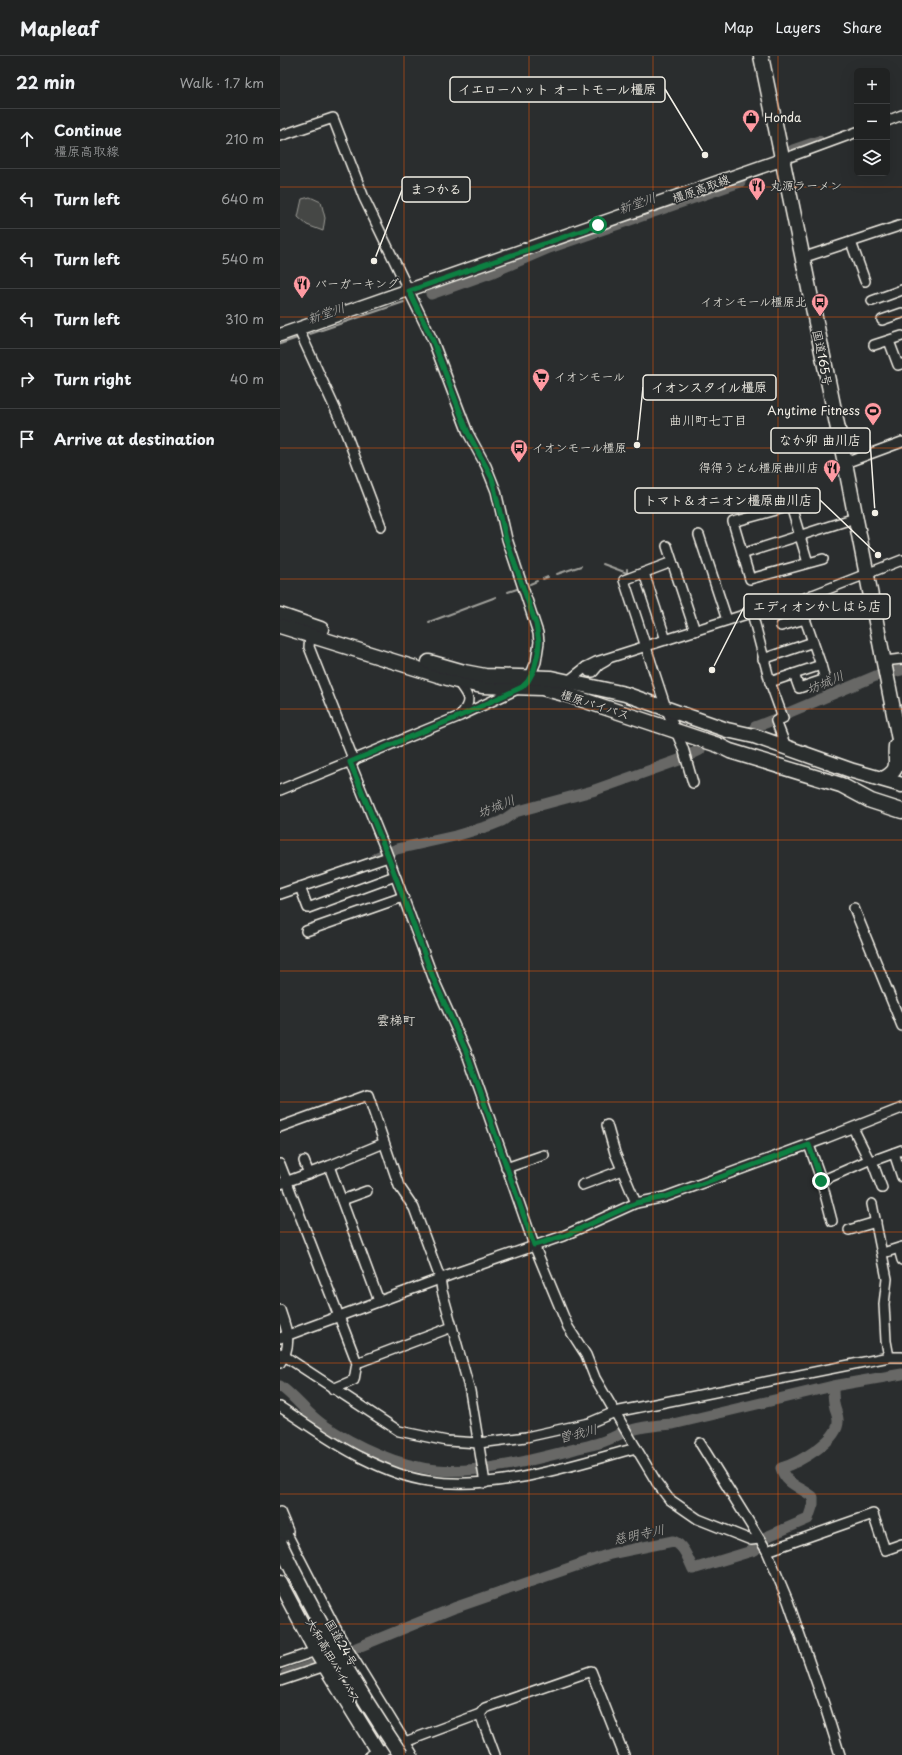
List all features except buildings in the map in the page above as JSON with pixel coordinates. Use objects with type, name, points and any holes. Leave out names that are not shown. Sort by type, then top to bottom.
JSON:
[{"type":"highway","name":"国道165号","points":[[761,56],[781,160],[845,463],[902,755]]},
{"type":"highway","name":"橿原バイパス","points":[[280,615],[361,642],[464,672],[526,682],[568,695],[718,745],[730,751],[841,785],[871,801],[902,811]]},
{"type":"highway","name":"橿原バイパス","points":[[280,626],[457,681],[482,686],[550,678],[625,694],[727,730],[754,736],[853,771],[902,785]]},
{"type":"highway","points":[[883,779],[893,775],[897,769],[898,763],[896,748],[898,736]]},
{"type":"highway","points":[[802,773],[807,754]]},
{"type":"highway","name":"国道24号","points":[[280,1526],[311,1590],[404,1751]]},
{"type":"highway","name":"大和高田バイパス","points":[[280,1544],[348,1673],[404,1751]]},
{"type":"highway","name":"大和高田バイパス","points":[[280,1564],[342,1678],[380,1754]]},
{"type":"highway","name":"国道24号","points":[[280,1583],[283,1592],[316,1651],[380,1754]]},
{"type":"main road","name":"橿原高取線","points":[[280,335],[300,333],[409,291],[781,160]]},
{"type":"street","points":[[890,119],[902,115]]},
{"type":"street","points":[[280,136],[333,118],[364,198],[433,341],[468,433],[486,466],[496,491],[506,539],[538,633],[538,653],[526,682],[460,716],[352,762],[280,790]]},
{"type":"street","points":[[781,160],[854,133]]},
{"type":"street","points":[[802,258],[902,225]]},
{"type":"street","points":[[851,242],[865,281]]},
{"type":"street","points":[[872,301],[902,290]]},
{"type":"street","points":[[882,320],[902,313]]},
{"type":"street","points":[[300,333],[344,428],[380,526]]},
{"type":"street","points":[[874,345],[902,336]]},
{"type":"street","points":[[889,341],[898,365],[902,364]]},
{"type":"street","points":[[845,463],[902,442]]},
{"type":"street","points":[[808,563],[791,506],[733,522],[750,579],[823,559]]},
{"type":"street","points":[[742,554],[856,518]]},
{"type":"street","points":[[699,534],[727,620]]},
{"type":"street","points":[[667,546],[695,631]]},
{"type":"street","points":[[567,682],[586,667],[727,620],[812,595],[902,560]]},
{"type":"street","points":[[672,562],[627,579],[666,708],[677,732],[693,784]]},
{"type":"street","points":[[644,573],[666,640]]},
{"type":"street","points":[[794,674],[799,688],[823,680],[824,676],[805,619],[812,595]]},
{"type":"street","points":[[752,613],[763,659],[783,718],[776,721],[786,747]]},
{"type":"street","points":[[781,626],[805,619]]},
{"type":"street","points":[[310,636],[309,647],[311,653],[434,980],[466,1051],[534,1245],[568,1328],[586,1355],[596,1378],[636,1448],[669,1500],[682,1510],[698,1519],[750,1540],[759,1539]]},
{"type":"street","points":[[763,659],[813,642]]},
{"type":"street","points":[[884,661],[902,659]]},
{"type":"street","points":[[770,682],[821,665]]},
{"type":"street","points":[[457,681],[467,694],[468,700],[466,707],[460,716]]},
{"type":"street","points":[[280,894],[387,854]]},
{"type":"street","points":[[300,887],[308,908],[395,876]]},
{"type":"street","points":[[306,932],[403,897]]},
{"type":"street","points":[[854,908],[902,1026]]},
{"type":"street","points":[[280,1127],[368,1095],[399,1186],[414,1208],[440,1278],[442,1291],[470,1391],[485,1483]]},
{"type":"street","points":[[284,1336],[440,1278],[564,1236],[636,1203],[665,1197],[809,1145],[902,1108]]},
{"type":"street","points":[[607,1125],[622,1170],[636,1203]]},
{"type":"street","points":[[853,1128],[882,1188]]},
{"type":"street","points":[[283,1183],[330,1166],[384,1143]]},
{"type":"street","points":[[809,1145],[832,1221]]},
{"type":"street","points":[[821,1181],[870,1161],[898,1152],[902,1177]]},
{"type":"street","points":[[506,1168],[544,1155]]},
{"type":"street","points":[[304,1161],[309,1174]]},
{"type":"street","points":[[280,1164],[283,1183],[357,1363],[354,1380],[333,1389]]},
{"type":"street","points":[[330,1166],[379,1301]]},
{"type":"street","points":[[582,1185],[622,1170]]},
{"type":"street","points":[[342,1200],[367,1191]]},
{"type":"street","points":[[872,1204],[883,1253],[887,1283],[884,1304],[886,1341],[889,1357]]},
{"type":"street","points":[[849,1230],[876,1222]]},
{"type":"street","points":[[883,1253],[900,1248],[902,1260]]},
{"type":"street","points":[[280,1310],[284,1336],[282,1358],[399,1431],[479,1446],[546,1433],[617,1415],[889,1357],[902,1357]]},
{"type":"street","points":[[357,1363],[452,1327]]},
{"type":"street","points":[[280,1407],[336,1445],[363,1459],[393,1471],[426,1481],[459,1484],[485,1483],[569,1466],[636,1448]]},
{"type":"street","points":[[700,1443],[767,1550],[791,1609],[840,1755]]},
{"type":"street","points":[[280,1512],[311,1590]]},
{"type":"street","points":[[767,1550],[825,1532],[873,1514],[885,1550],[902,1544]]},
{"type":"street","points":[[280,1663],[316,1651]]},
{"type":"street","points":[[280,1681],[325,1666]]},
{"type":"street","points":[[380,1754],[404,1751],[480,1714],[486,1708],[591,1671],[624,1755]]},
{"type":"street","points":[[480,1714],[495,1755]]},
{"type":"shaded area","points":[[310,197],[321,202],[325,218],[323,231],[307,225],[298,217],[302,199]]},
{"type":"waterway","points":[[793,150],[819,141]]},
{"type":"waterway","name":"新堂川","points":[[431,294],[493,272],[549,248],[740,182]]},
{"type":"waterway","name":"新堂川","points":[[304,336],[404,302]]},
{"type":"waterway","name":"新堂川","points":[[280,344],[300,337]]},
{"type":"waterway","points":[[603,564],[627,573]]},
{"type":"waterway","points":[[557,574],[581,566]]},
{"type":"waterway","points":[[627,569],[627,576]]},
{"type":"waterway","points":[[543,579],[548,577]]},
{"type":"waterway","points":[[530,584],[537,581]]},
{"type":"waterway","points":[[508,592],[517,589]]},
{"type":"waterway","points":[[429,622],[496,597]]},
{"type":"waterway","name":"坊城川","points":[[893,672],[902,670]]},
{"type":"waterway","name":"坊城川","points":[[783,715],[878,675]]},
{"type":"waterway","name":"坊城川","points":[[755,727],[773,720]]},
{"type":"waterway","name":"坊城川","points":[[377,857],[397,849],[455,836],[492,825],[502,821],[515,812],[592,791],[679,760],[700,750]]},
{"type":"waterway","name":"曽我川","points":[[280,1386],[322,1424],[362,1447],[377,1454],[422,1468],[456,1471],[515,1464],[600,1443],[634,1429],[673,1424],[833,1386],[902,1374]]},
{"type":"waterway","name":"慈明寺川","points":[[356,1648],[454,1608],[610,1554],[673,1541],[683,1549],[693,1569],[755,1550],[766,1537],[808,1519],[813,1504],[813,1497],[790,1482],[783,1474],[781,1468],[817,1450],[825,1443],[837,1428],[838,1420],[834,1403],[833,1386]]},
{"type":"waterway","name":"慈明寺川","points":[[286,1674],[316,1664]]},
{"type":"place","name":"Honda","points":[[751,133]]},
{"type":"place","name":"イエローハット オートモール橿原","points":[[705,155]]},
{"type":"place","name":"丸源ラーメン","points":[[757,201]]},
{"type":"place","name":"まつかる","points":[[374,261]]},
{"type":"place","name":"バーガーキング","points":[[302,299]]},
{"type":"place","name":"イオンモール橿原北","points":[[820,317]]},
{"type":"place","name":"イオンモール","points":[[541,392]]},
{"type":"place","name":"Anytime Fitness","points":[[873,426]]},
{"type":"place","name":"イオンスタイル橿原","points":[[637,445]]},
{"type":"place","name":"イオンモール橿原","points":[[519,463]]},
{"type":"place","name":"得得うどん橿原曲川店","points":[[832,483]]},
{"type":"place","name":"なか卯 曲川店","points":[[875,513]]},
{"type":"place","name":"トマト＆オニオン橿原曲川店","points":[[878,555]]},
{"type":"place","name":"エディオンかしはら店","points":[[712,670]]},
{"type":"district","name":"曲川町七丁目","points":[[708,420]]},
{"type":"district","name":"雲梯町","points":[[396,1020]]},
{"type":"route","points":[[598,225],[409,291],[433,341],[464,425],[492,478],[499,503],[506,539],[536,624],[539,642],[538,653],[534,670],[528,681],[522,687],[510,694],[350,762],[386,851],[434,980],[466,1051],[534,1245],[564,1236],[640,1201],[665,1197],[809,1145],[821,1181]]}]
